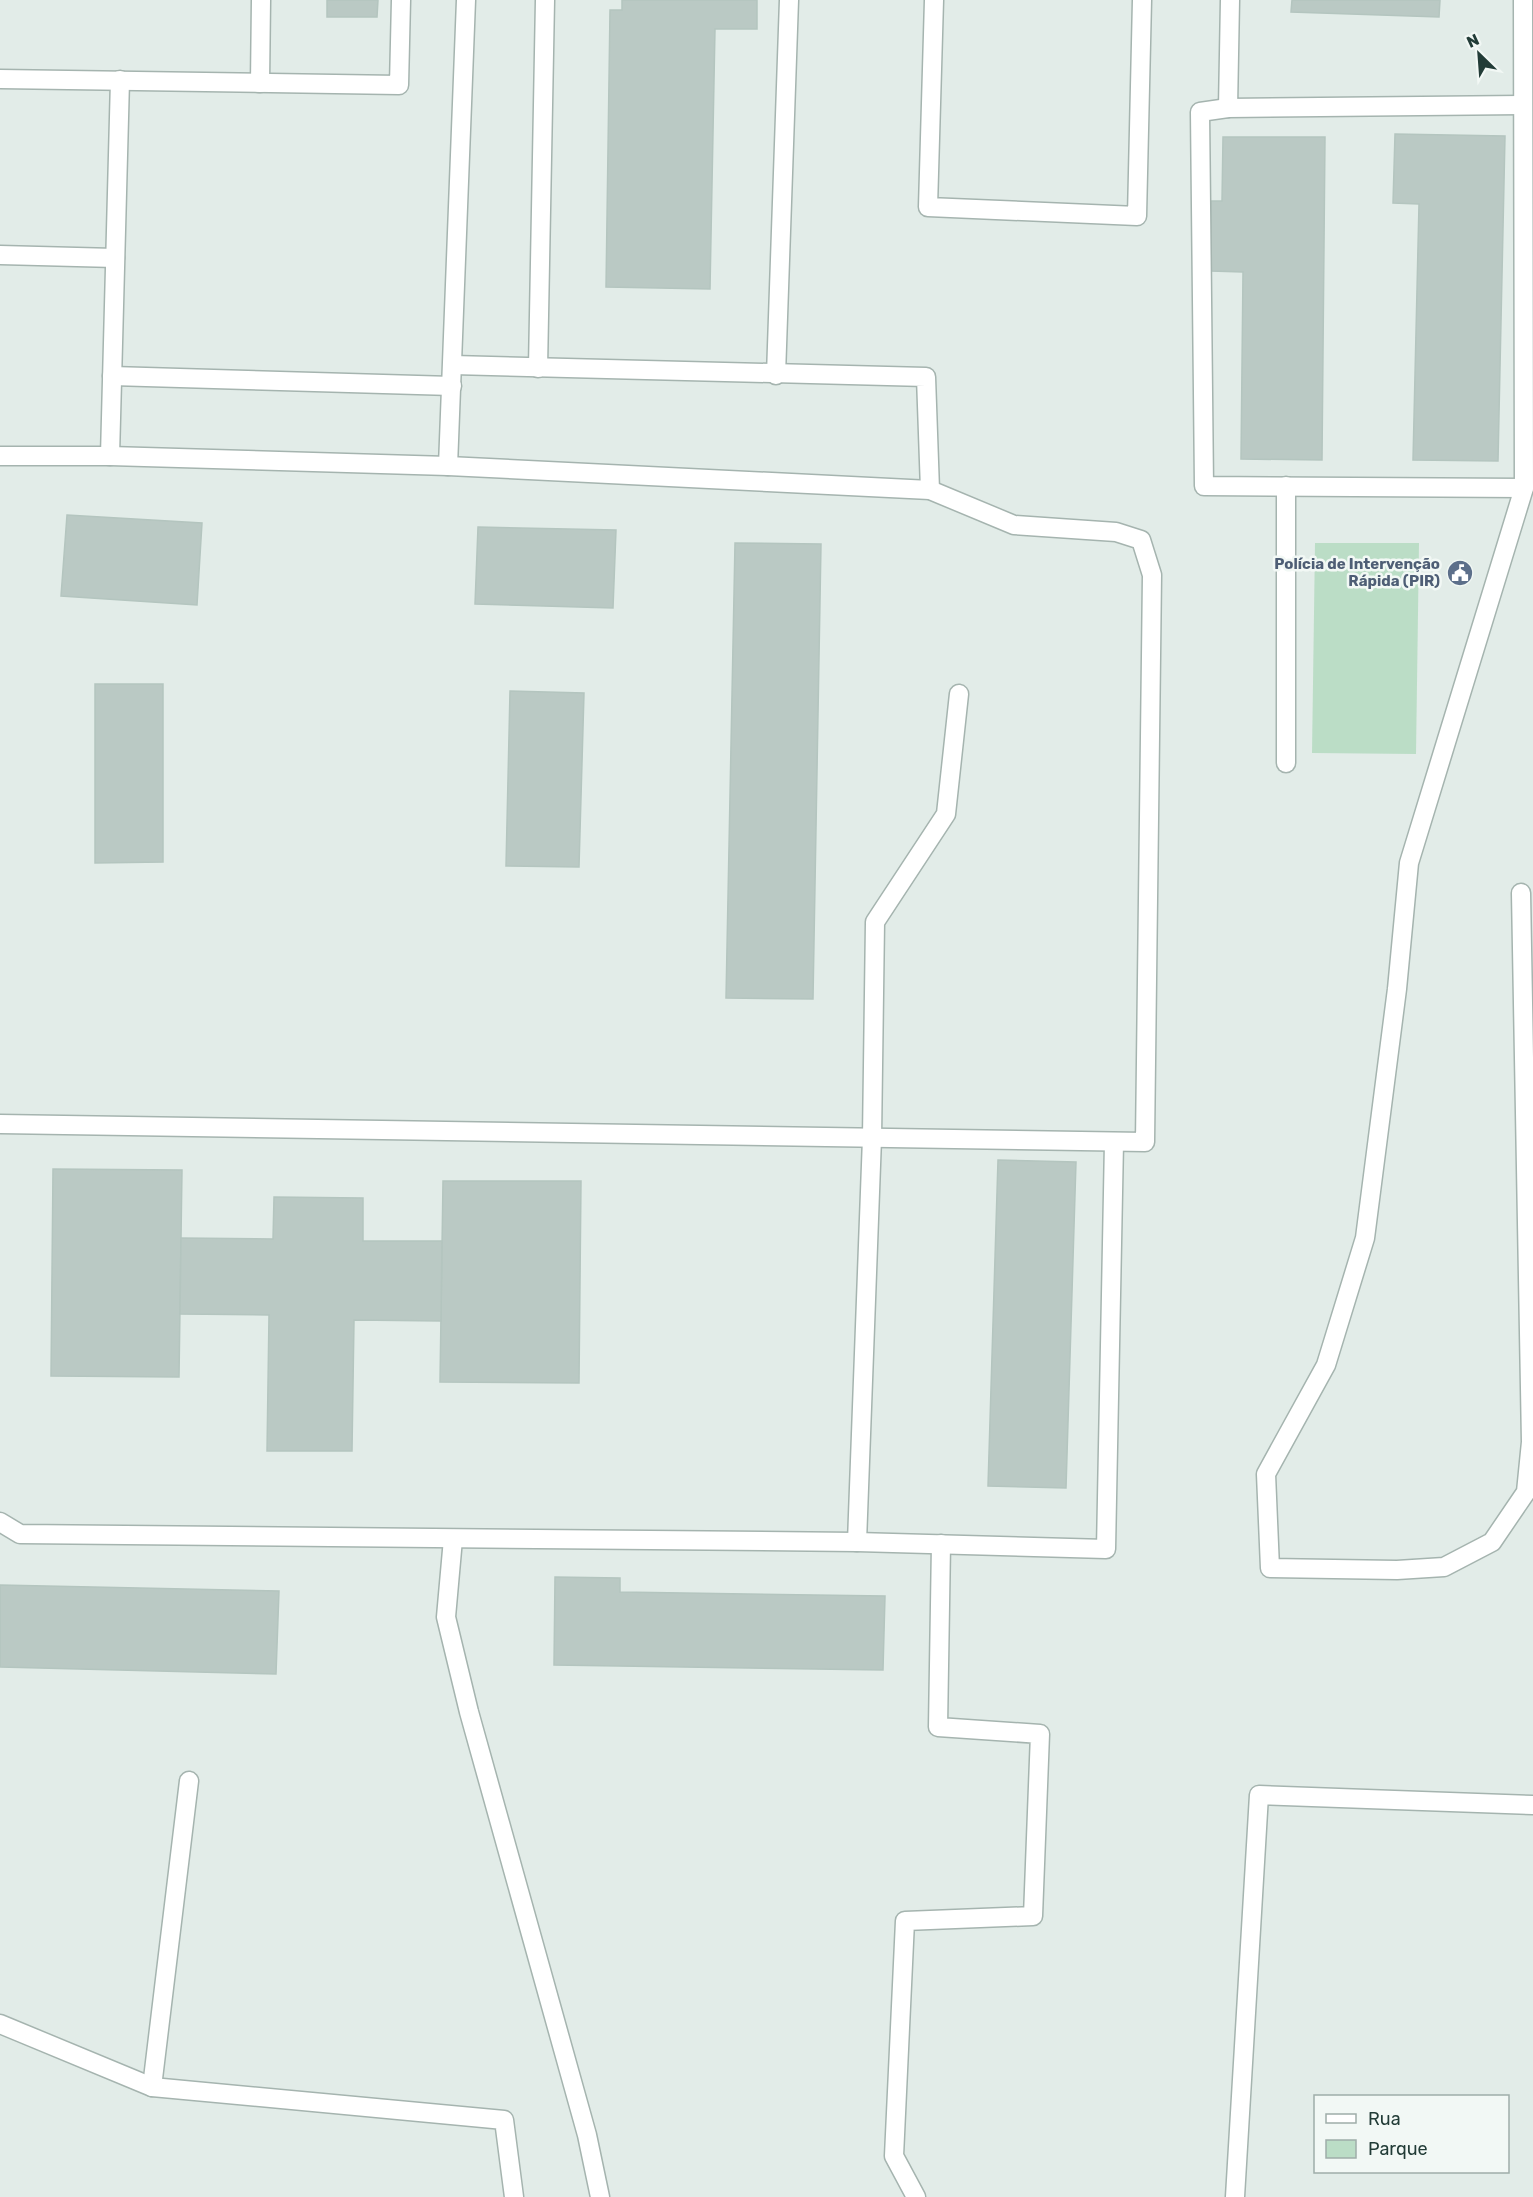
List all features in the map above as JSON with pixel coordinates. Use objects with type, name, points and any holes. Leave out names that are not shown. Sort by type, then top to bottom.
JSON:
[{"type":"lane","points":[[260,83],[261,0]]},
{"type":"lane","points":[[0,79],[399,85],[401,0]]},
{"type":"lane","points":[[448,466],[466,0]]},
{"type":"lane","points":[[538,368],[545,0]]},
{"type":"lane","points":[[776,375],[789,0]]},
{"type":"lane","points":[[934,0],[928,207],[1137,216],[1142,0]]},
{"type":"lane","points":[[1228,108],[1230,0]]},
{"type":"lane","points":[[1521,893],[1531,1442],[1526,1492],[1492,1542],[1444,1567],[1397,1570],[1270,1568],[1266,1474],[1326,1365],[1365,1238],[1397,989],[1409,863],[1524,489],[1528,382],[1522,105],[1523,0]]},
{"type":"lane","points":[[110,456],[120,80]]},
{"type":"lane","points":[[1522,105],[1228,108],[1200,112],[1204,486],[1524,489]]},
{"type":"lane","points":[[0,255],[115,258]]},
{"type":"lane","points":[[453,365],[776,375],[926,377],[930,490]]},
{"type":"lane","points":[[112,376],[452,386]]},
{"type":"lane","points":[[0,456],[110,456],[448,466],[930,490],[1014,525],[1116,532],[1141,540],[1152,575],[1145,1142],[0,1124]]},
{"type":"lane","points":[[1286,486],[1286,763]]},
{"type":"lane","points":[[857,1542],[872,1138],[875,922],[946,814],[959,694]]},
{"type":"lane","points":[[0,1522],[20,1534],[857,1542],[1106,1549],[1114,1142]]},
{"type":"lane","points":[[453,1539],[446,1617],[586,2135],[600,2197]]},
{"type":"lane","points":[[916,2197],[894,2156],[905,1921],[1033,1916],[1041,1734],[938,1727],[941,1544]]},
{"type":"lane","points":[[152,2087],[189,1781]]},
{"type":"lane","points":[[1235,2197],[1259,1796],[1533,1805]]},
{"type":"lane","points":[[0,2024],[152,2087],[504,2120],[514,2197]]},
{"type":"green space","points":[[1315,543],[1419,543],[1416,754],[1312,753]]},
{"type":"building","points":[[327,0],[378,0],[377,17],[327,17]]},
{"type":"building","points":[[622,0],[757,0],[757,29],[715,29],[710,289],[606,287],[610,10],[622,10]]},
{"type":"building","points":[[1292,0],[1440,0],[1439,17],[1291,12]]},
{"type":"building","points":[[1395,134],[1505,136],[1498,461],[1413,460],[1419,204],[1393,203]]},
{"type":"building","points":[[1223,137],[1325,137],[1322,460],[1241,459],[1243,272],[1211,271],[1211,201],[1222,201]]},
{"type":"building","points":[[67,515],[202,523],[197,605],[61,596]]},
{"type":"building","points":[[478,527],[616,530],[613,608],[475,604]]},
{"type":"building","points":[[735,543],[821,544],[813,999],[726,998]]},
{"type":"building","points":[[95,684],[163,684],[163,862],[95,863]]},
{"type":"building","points":[[510,691],[584,693],[579,867],[506,866]]},
{"type":"building","points":[[998,1160],[1076,1162],[1066,1488],[988,1486]]},
{"type":"building","points":[[53,1169],[182,1170],[179,1377],[51,1376]]},
{"type":"building","points":[[443,1181],[581,1181],[579,1383],[440,1382]]},
{"type":"building","points":[[274,1197],[363,1198],[363,1241],[442,1241],[441,1321],[354,1320],[352,1451],[267,1451],[269,1315],[180,1314],[181,1238],[273,1239]]},
{"type":"building","points":[[555,1577],[620,1578],[620,1592],[885,1596],[883,1670],[554,1665]]},
{"type":"building","points":[[0,1585],[279,1591],[276,1674],[0,1667]]},
{"type":"place","name":"Polícia de Intervenção Rápida (PIR)","points":[[1460,573]]}]
